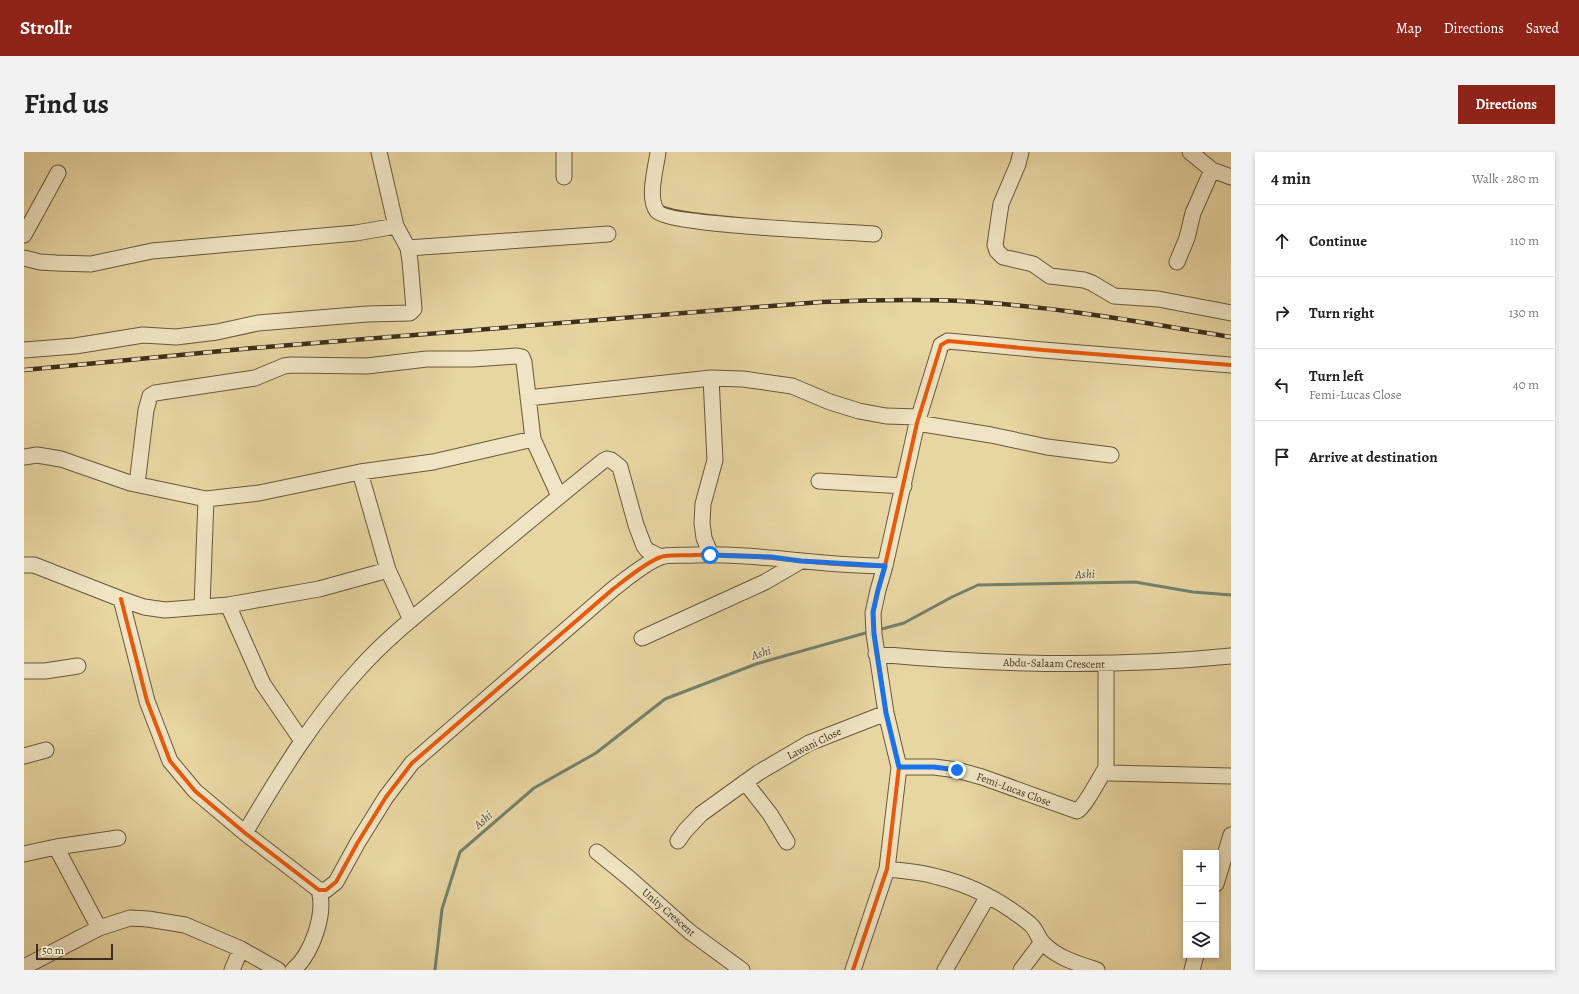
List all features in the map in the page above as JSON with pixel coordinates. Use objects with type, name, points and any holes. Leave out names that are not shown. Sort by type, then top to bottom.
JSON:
[{"type":"street","points":[[24,350],[75,346],[143,336],[176,337],[217,332],[258,324],[368,314],[410,313],[414,309],[408,248],[396,226],[379,152]]},
{"type":"street","points":[[564,152],[564,176]]},
{"type":"street","points":[[658,152],[652,199],[658,214],[667,217],[720,224],[874,234]]},
{"type":"street","points":[[1021,152],[1000,210],[995,245],[997,251],[1003,257],[1029,263],[1050,276],[1084,280],[1114,296],[1158,299],[1231,313]]},
{"type":"street","points":[[1190,152],[1212,170],[1231,177]]},
{"type":"street","points":[[1177,262],[1187,238],[1193,214],[1212,170]]},
{"type":"street","points":[[24,235],[58,173]]},
{"type":"street","points":[[24,258],[40,262],[91,264],[152,251],[356,233],[396,226]]},
{"type":"street","points":[[408,248],[608,234]]},
{"type":"street","points":[[853,970],[887,869],[899,767],[886,713],[876,654],[873,612],[904,486],[918,420],[941,345],[948,341],[1231,365]]},
{"type":"street","points":[[137,484],[146,410],[150,396],[155,393],[255,378],[284,366],[291,365],[367,366],[427,359],[472,359],[517,356],[522,357],[524,362],[533,439],[559,496]]},
{"type":"street","points":[[710,555],[704,538],[702,523],[703,504],[715,460],[711,378]]},
{"type":"street","points":[[528,398],[711,378],[744,379],[792,386],[830,402],[858,411],[918,420],[1047,447],[1111,455]]},
{"type":"street","points":[[24,457],[37,455],[61,459],[137,484],[206,499],[259,493],[360,472],[433,462],[533,439]]},
{"type":"street","points":[[245,833],[272,787],[302,741],[360,668],[378,648],[559,496],[607,459],[616,462],[620,467],[636,525],[644,546],[647,550],[661,557],[710,555],[771,557],[801,561],[885,566]]},
{"type":"street","points":[[360,472],[388,570],[411,620]]},
{"type":"street","points":[[819,481],[904,486]]},
{"type":"street","points":[[202,607],[206,499]]},
{"type":"street","points":[[121,599],[147,701],[170,761],[195,791],[245,833],[319,890],[328,890],[336,882],[386,797],[415,760],[613,589],[661,557]]},
{"type":"street","points":[[642,638],[765,582],[801,561]]},
{"type":"street","points":[[24,565],[34,565],[144,607],[165,610],[228,605],[319,590],[388,570]]},
{"type":"street","points":[[228,605],[263,684],[302,741]]},
{"type":"street","name":"Abdu-Salaam Crescent","points":[[876,654],[950,661],[1106,665],[1187,661],[1231,656]]},
{"type":"street","points":[[1106,665],[1106,768],[1110,772],[1231,776]]},
{"type":"street","points":[[24,671],[45,671],[78,666]]},
{"type":"street","name":"Lawani Close","points":[[678,841],[701,814],[745,782],[809,743],[886,713]]},
{"type":"street","points":[[24,756],[46,750]]},
{"type":"street","name":"Femi-Lucas Close","points":[[899,767],[934,767],[957,770],[982,777],[1077,811],[1084,804],[1106,768]]},
{"type":"street","points":[[745,782],[770,814],[787,842]]},
{"type":"street","points":[[1219,874],[1231,836]]},
{"type":"street","points":[[24,854],[56,847],[118,838]]},
{"type":"street","points":[[56,847],[99,928]]},
{"type":"street","name":"Unity Crescent","points":[[597,852],[630,878],[690,932],[742,970]]},
{"type":"street","points":[[887,869],[937,876],[959,883],[988,896],[1031,925],[1048,949],[1078,967],[1098,970]]},
{"type":"street","points":[[293,970],[300,964],[317,928],[321,902],[319,890]]},
{"type":"street","points":[[945,970],[988,896]]},
{"type":"street","points":[[24,968],[99,928],[130,918],[185,925],[241,949],[278,970]]},
{"type":"street","points":[[1020,970],[1042,942]]},
{"type":"street","points":[[232,970],[241,949]]},
{"type":"street","points":[[1192,970],[1195,958]]},
{"type":"waterway","name":"Ashi","points":[[878,630],[904,623],[952,597],[978,585],[1135,582],[1193,592],[1231,595]]},
{"type":"waterway","name":"Ashi","points":[[435,970],[442,909],[460,852],[534,788],[596,753],[665,699],[756,664],[869,632]]},
{"type":"railway","points":[[24,370],[253,348],[821,302],[856,301],[943,300],[995,303],[1096,315],[1231,337]]},
{"type":"cycle path","points":[[853,970],[887,869],[899,767],[886,713],[874,634],[873,613],[917,423],[941,345],[948,341],[1231,365]]},
{"type":"cycle path","points":[[121,599],[147,701],[170,761],[195,791],[245,833],[319,890],[326,890],[336,882],[358,842],[386,797],[412,763],[613,589],[655,559],[668,556],[718,555],[885,566]]},
{"type":"route","points":[[710,555],[771,557],[863,566],[885,566],[873,612],[874,634],[886,713],[899,767],[934,767],[957,770]]}]
